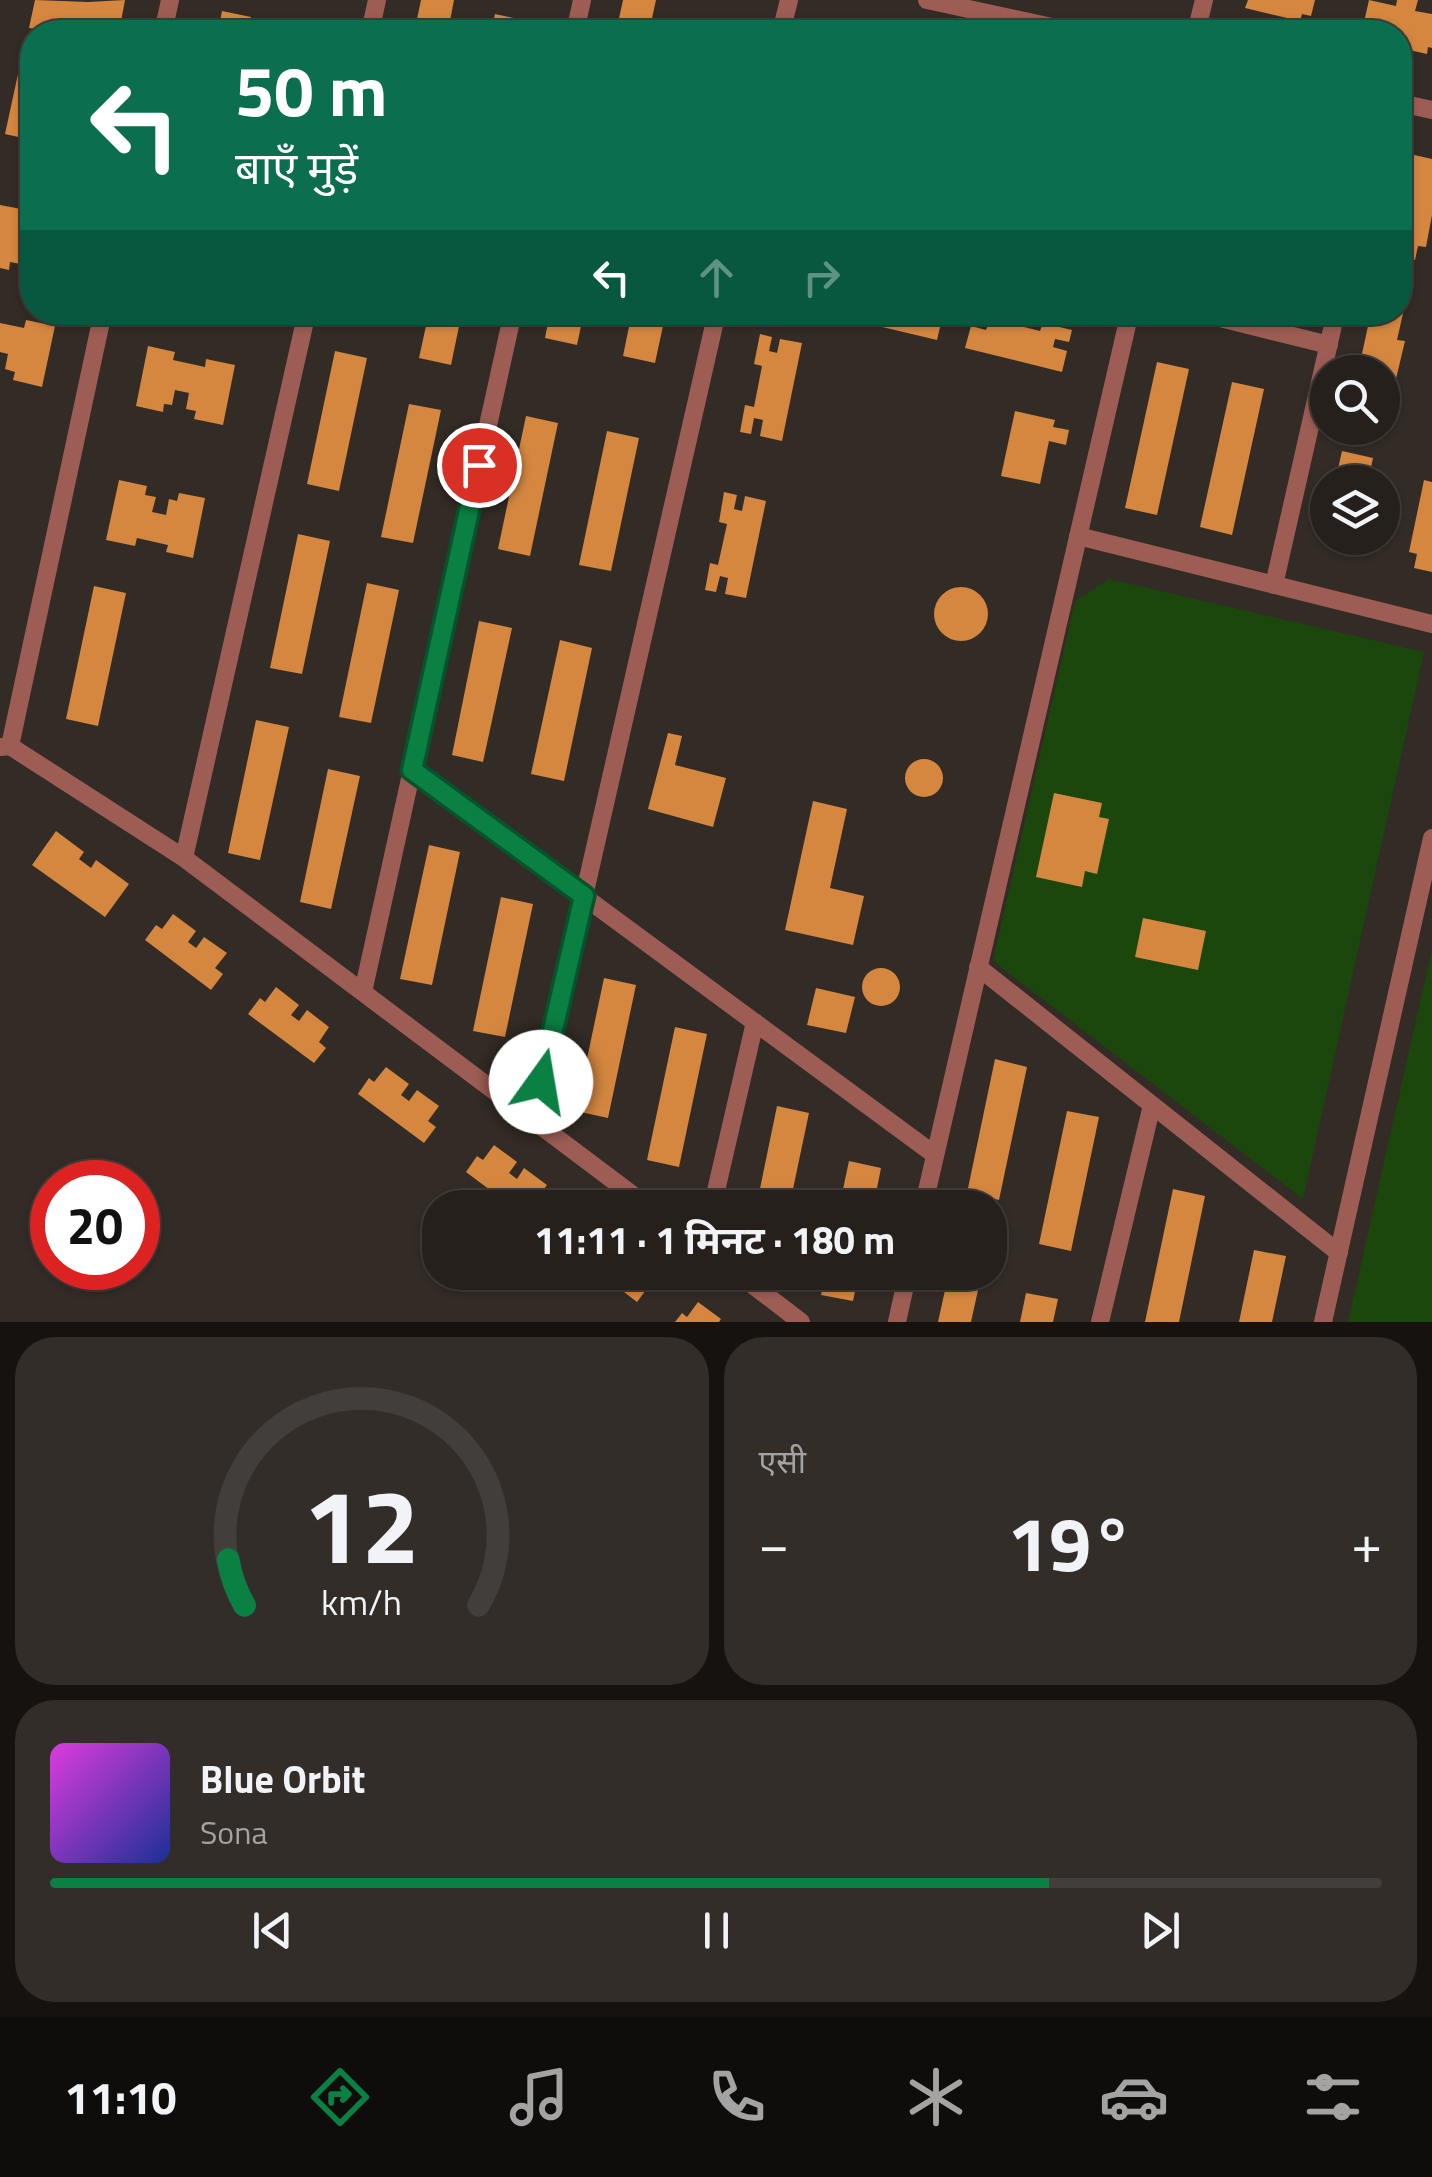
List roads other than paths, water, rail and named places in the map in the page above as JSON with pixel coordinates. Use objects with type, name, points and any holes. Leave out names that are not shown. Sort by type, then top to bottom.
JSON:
[{"type":"lane","points":[[927,0],[1018,20]]},
{"type":"lane","points":[[983,20],[985,13]]},
{"type":"lane","points":[[100,325],[5,746],[184,858],[626,1190]]},
{"type":"lane","points":[[184,858],[304,325]]},
{"type":"lane","points":[[363,992],[510,325]]},
{"type":"lane","points":[[533,1120],[714,325]]},
{"type":"lane","points":[[927,1190],[1127,325]]},
{"type":"lane","points":[[1248,325],[1329,345]]},
{"type":"lane","points":[[1274,585],[1333,325]]},
{"type":"lane","points":[[1078,536],[1432,624]]},
{"type":"lane","points":[[412,770],[936,1154]]},
{"type":"lane","points":[[1323,1322],[1432,838]]},
{"type":"lane","points":[[978,967],[1339,1253]]},
{"type":"lane","points":[[716,1190],[756,1022]]},
{"type":"lane","points":[[1100,1322],[1152,1105]]},
{"type":"lane","points":[[759,1290],[801,1322]]},
{"type":"lane","points":[[897,1322],[904,1290]]}]
